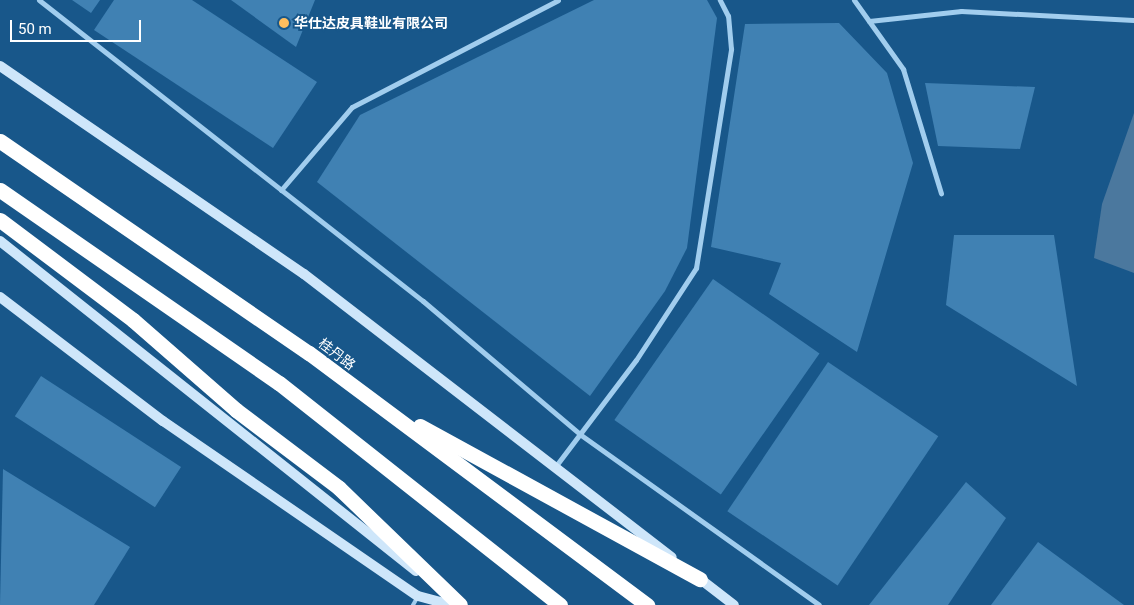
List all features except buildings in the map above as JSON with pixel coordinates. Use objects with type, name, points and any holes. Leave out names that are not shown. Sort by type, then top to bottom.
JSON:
[{"type":"highway","name":"桂丹路","points":[[0,141],[370,399],[647,605]]},
{"type":"highway","points":[[0,190],[279,383],[560,605]]},
{"type":"highway","points":[[0,220],[133,320],[236,410],[339,488],[459,605]]},
{"type":"highway","points":[[370,399],[700,579]]},
{"type":"main road","points":[[0,66],[304,274],[734,605]]},
{"type":"main road","points":[[0,241],[459,605]]},
{"type":"main road","points":[[0,297],[164,420],[415,600],[451,605]]},
{"type":"street","points":[[39,0],[422,301],[581,434],[819,605]]},
{"type":"street","points":[[281,190],[352,106],[558,0]]},
{"type":"street","points":[[555,467],[581,434],[696,268],[731,49],[728,16],[720,0]]},
{"type":"street","points":[[854,0],[903,69],[941,193]]},
{"type":"street","points":[[869,21],[961,11],[1134,20]]},
{"type":"water","points":[[1134,113],[1134,273],[1094,258],[1102,204]]},
{"type":"place","name":"华仕达皮具鞋业有限公司","points":[[284,23]]}]
